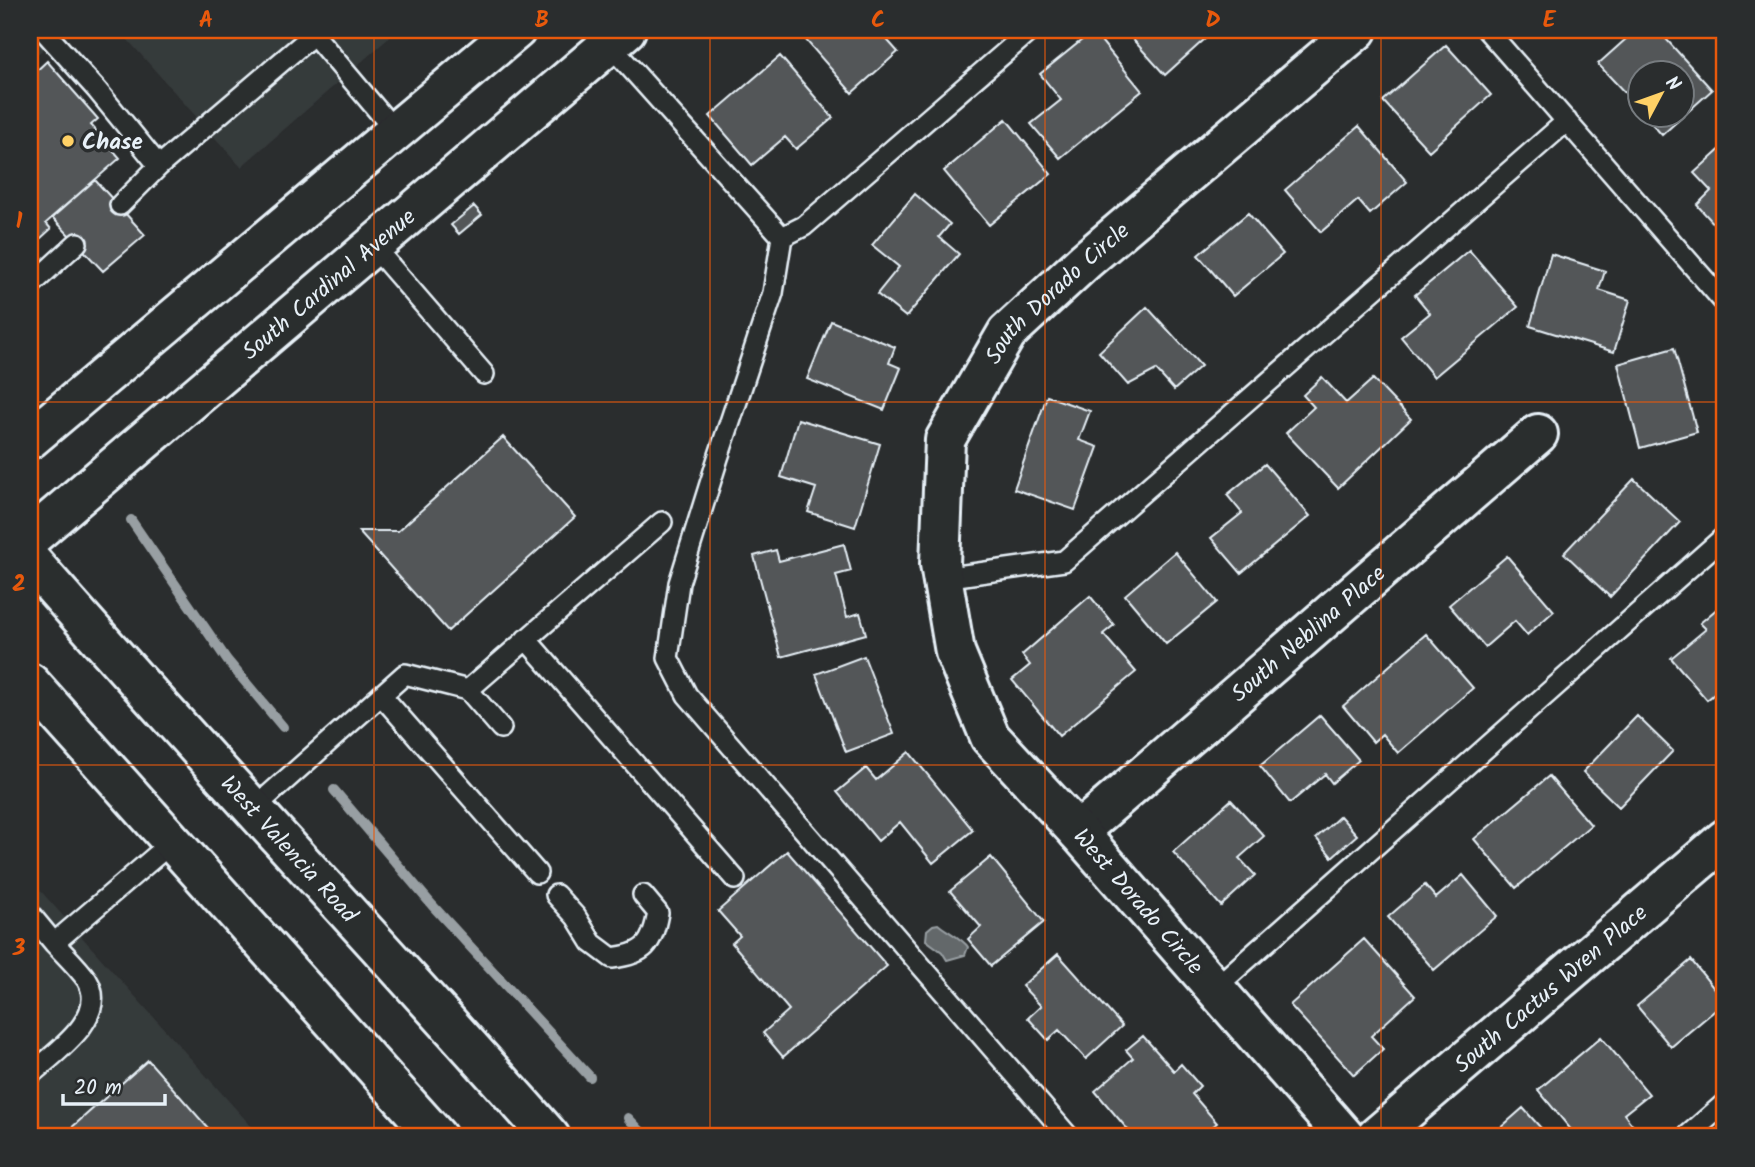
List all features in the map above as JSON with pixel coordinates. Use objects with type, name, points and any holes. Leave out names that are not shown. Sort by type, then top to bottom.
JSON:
[{"type":"main road","points":[[30,439],[516,30]]},
{"type":"main road","name":"South Dorado Circle","points":[[955,652],[940,564],[945,440],[1007,333],[1085,261],[1357,30]]},
{"type":"main road","name":"South Cardinal Avenue","points":[[30,538],[618,37]]},
{"type":"main road","name":"South Neblina Place","points":[[1078,832],[1538,434]]},
{"type":"main road","name":"West Valencia Road","points":[[30,560],[252,810],[550,1137]]},
{"type":"main road","name":"West Dorado Circle","points":[[955,652],[990,737],[1078,832],[1345,1137]]},
{"type":"main road","points":[[30,683],[437,1137]]},
{"type":"main road","name":"South Cactus Wren Place","points":[[1376,1137],[1725,839]]},
{"type":"lane","points":[[43,30],[97,90],[159,166]]},
{"type":"lane","points":[[782,237],[804,226],[1031,30]]},
{"type":"lane","points":[[1487,30],[1725,303]]},
{"type":"lane","points":[[120,205],[159,166],[312,32],[394,131]]},
{"type":"lane","points":[[618,37],[782,237],[773,293],[679,583],[668,659],[687,695],[1069,1137]]},
{"type":"lane","points":[[943,578],[1064,561],[1567,121]]},
{"type":"lane","points":[[30,286],[77,243]]},
{"type":"lane","points":[[373,246],[484,374]]},
{"type":"lane","points":[[468,690],[662,522]]},
{"type":"lane","points":[[1215,988],[1725,536]]},
{"type":"lane","points":[[526,639],[735,879]]},
{"type":"lane","points":[[252,810],[405,674],[468,690],[501,728]]},
{"type":"lane","points":[[381,695],[537,873]]},
{"type":"lane","points":[[54,943],[171,843]]},
{"type":"lane","points":[[556,894],[592,943],[612,958],[635,956],[653,936],[658,913],[643,895]]},
{"type":"lane","points":[[30,914],[87,981],[92,992],[89,1017],[80,1029],[30,1075]]},
{"type":"lane","points":[[1686,1137],[1725,1104]]},
{"type":"shaded area","points":[[30,30],[67,30],[30,60]]},
{"type":"shaded area","points":[[119,30],[398,30],[241,167]]},
{"type":"shaded area","points":[[30,879],[261,1137],[30,1137]]},
{"type":"shaded area","points":[[938,924],[966,944],[968,947],[965,955],[947,960],[942,952],[926,940],[927,930]]},
{"type":"building","points":[[814,30],[884,30],[881,33],[898,52],[852,93],[804,38]]},
{"type":"building","points":[[1130,30],[1215,30],[1165,75],[1127,33]]},
{"type":"building","points":[[1636,30],[1658,30],[1685,60],[1626,60],[1626,94],[1598,64]]},
{"type":"building","points":[[1093,31],[1142,91],[1060,158],[1031,124],[1061,100],[1040,74]]},
{"type":"building","points":[[1446,45],[1491,95],[1429,151],[1383,101]]},
{"type":"building","points":[[780,56],[833,118],[796,149],[785,137],[752,165],[710,116]]},
{"type":"building","name":"Chase","points":[[47,61],[98,119],[91,125],[120,158],[46,223],[51,229],[30,248],[30,73],[33,74]]},
{"type":"building","points":[[1696,72],[1712,90],[1696,104]]},
{"type":"building","points":[[1006,119],[1051,174],[989,225],[944,171]]},
{"type":"building","points":[[1359,126],[1407,182],[1370,214],[1358,200],[1321,232],[1285,190]]},
{"type":"building","points":[[1725,145],[1725,236],[1697,205],[1711,191],[1694,173]]},
{"type":"building","points":[[95,180],[145,235],[103,271],[52,217]]},
{"type":"building","points":[[915,194],[950,224],[939,237],[959,254],[906,317],[877,294],[899,267],[872,245]]},
{"type":"building","points":[[474,206],[482,215],[459,234],[451,225]]},
{"type":"building","points":[[1248,213],[1283,254],[1233,296],[1198,255]]},
{"type":"building","points":[[1469,250],[1518,307],[1434,377],[1401,337],[1430,313],[1415,295]]},
{"type":"building","points":[[1551,254],[1605,271],[1599,290],[1630,300],[1614,352],[1530,326]]},
{"type":"building","points":[[1147,307],[1201,366],[1174,390],[1156,370],[1128,385],[1099,352]]},
{"type":"building","points":[[831,321],[895,347],[889,363],[901,368],[884,410],[807,379]]},
{"type":"building","points":[[1674,348],[1697,432],[1640,448],[1618,364]]},
{"type":"building","points":[[1322,377],[1346,403],[1373,379],[1411,419],[1338,488],[1286,433],[1314,407],[1303,395]]},
{"type":"building","points":[[1047,396],[1090,411],[1079,440],[1098,447],[1075,510],[1014,489]]},
{"type":"building","points":[[798,419],[880,444],[855,527],[808,512],[816,488],[781,477]]},
{"type":"building","points":[[503,437],[575,517],[448,631],[358,531],[398,531]]},
{"type":"building","points":[[1265,464],[1310,516],[1241,573],[1211,538],[1242,513],[1227,495]]},
{"type":"building","points":[[1634,479],[1680,522],[1610,597],[1564,553]]},
{"type":"building","points":[[844,544],[851,571],[836,575],[847,617],[860,613],[866,634],[781,657],[754,556],[776,550],[779,561]]},
{"type":"building","points":[[1175,552],[1217,602],[1166,644],[1125,595]]},
{"type":"building","points":[[1507,556],[1554,611],[1527,635],[1515,621],[1485,647],[1449,605]]},
{"type":"building","points":[[1090,596],[1114,625],[1103,634],[1136,672],[1059,736],[1012,680],[1030,665],[1022,655]]},
{"type":"building","points":[[1725,602],[1725,685],[1707,700],[1671,658],[1706,629],[1700,623]]},
{"type":"building","points":[[1426,634],[1473,688],[1398,753],[1382,734],[1373,742],[1343,706]]},
{"type":"building","points":[[864,656],[894,734],[846,752],[816,674]]},
{"type":"building","points":[[1320,715],[1359,760],[1332,783],[1325,774],[1290,803],[1260,766]]},
{"type":"building","points":[[1637,716],[1673,751],[1619,807],[1583,772]]},
{"type":"building","points":[[909,752],[973,830],[933,863],[900,822],[878,841],[837,792],[866,768],[876,780]]},
{"type":"building","points":[[1549,776],[1591,825],[1516,888],[1474,839]]},
{"type":"building","points":[[1231,800],[1264,836],[1239,858],[1255,875],[1221,906],[1173,852]]},
{"type":"building","points":[[1340,816],[1357,835],[1332,857],[1316,838]]},
{"type":"building","points":[[787,851],[887,966],[783,1057],[763,1033],[789,1010],[732,943],[740,936],[718,911]]},
{"type":"building","points":[[991,857],[1044,922],[991,966],[968,939],[981,927],[950,891]]},
{"type":"building","points":[[1463,875],[1497,916],[1434,970],[1388,917],[1425,885],[1436,898]]},
{"type":"building","points":[[1364,939],[1415,996],[1371,1036],[1383,1049],[1354,1075],[1290,1005]]},
{"type":"building","points":[[1058,954],[1122,1026],[1086,1059],[1059,1030],[1048,1040],[1028,1018],[1041,1006],[1022,986]]},
{"type":"building","points":[[1691,960],[1725,1002],[1671,1047],[1637,1006]]},
{"type":"building","points":[[1143,1036],[1174,1071],[1181,1064],[1200,1086],[1192,1094],[1217,1123],[1200,1137],[1181,1137],[1177,1133],[1172,1137],[1134,1137],[1095,1091],[1133,1058],[1126,1050]]},
{"type":"building","points":[[1601,1037],[1649,1094],[1624,1114],[1637,1131],[1629,1137],[1577,1137],[1538,1090]]},
{"type":"building","points":[[148,1060],[216,1137],[61,1137]]},
{"type":"building","points":[[1523,1108],[1549,1137],[1490,1137]]},
{"type":"building","points":[[1724,1125],[1725,1137],[1710,1137]]},
{"type":"waterway","points":[[30,408],[35,414]]},
{"type":"waterway","points":[[131,520],[227,660],[283,727]]},
{"type":"waterway","points":[[334,790],[432,905],[590,1077]]},
{"type":"waterway","points":[[628,1118],[646,1137]]},
{"type":"place","name":"Chase","points":[[68,141]]}]
